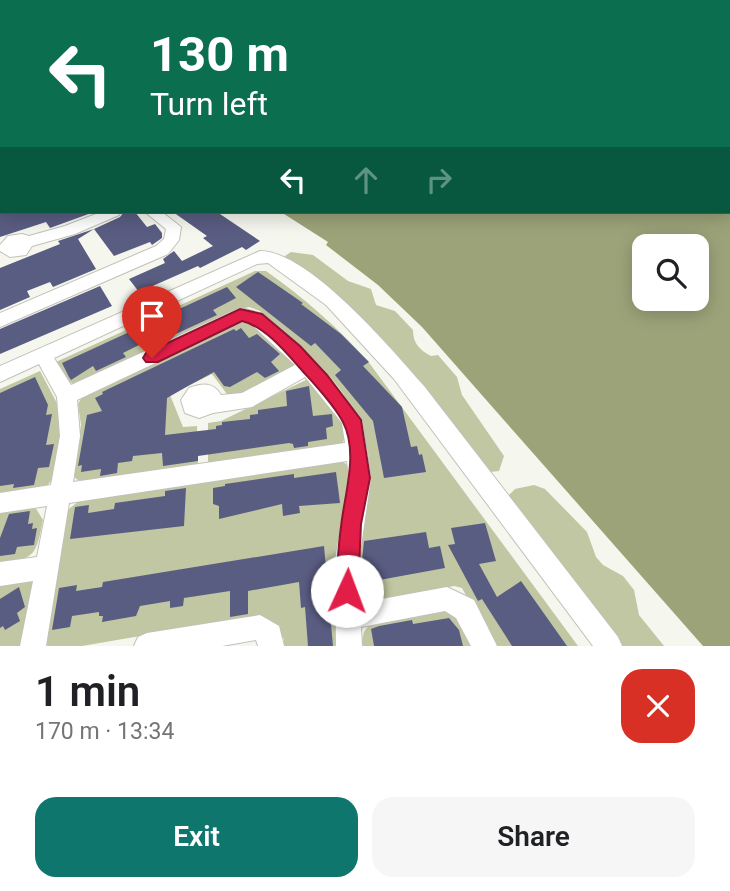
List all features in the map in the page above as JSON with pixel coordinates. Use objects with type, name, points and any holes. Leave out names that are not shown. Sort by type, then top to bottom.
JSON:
[{"type":"street","points":[[3,249],[10,252],[20,251],[27,242],[71,230],[109,214]]},
{"type":"street","points":[[0,320],[162,250],[170,243],[175,233],[173,227],[155,214]]},
{"type":"street","points":[[0,374],[251,260],[271,257],[330,299],[385,354],[417,392],[609,646]]},
{"type":"street","points":[[67,396],[240,315],[257,319],[295,350],[352,420],[358,450],[360,478],[347,560],[349,646]]},
{"type":"street","points":[[33,646],[70,436],[67,396],[43,355]]},
{"type":"street","points":[[211,405],[246,401],[309,366]]},
{"type":"street","points":[[0,503],[358,450]]},
{"type":"street","points":[[0,574],[46,567]]},
{"type":"street","points":[[350,617],[447,599],[465,608],[484,646]]},
{"type":"street","points":[[146,646],[260,627],[270,635],[271,646]]},
{"type":"shaded area","points":[[284,214],[730,214],[730,646],[703,646],[422,327],[378,285],[326,245],[328,242]]},
{"type":"shaded area","points":[[291,252],[313,255],[348,281],[371,289],[376,305],[395,311],[413,330],[414,339],[420,349],[431,356],[438,355],[457,377],[462,395],[504,456],[499,471],[490,472],[416,376],[366,322],[286,258]]},
{"type":"shaded area","points":[[255,271],[266,271],[294,292],[333,326],[370,364],[578,646],[494,646],[462,588],[454,586],[369,601],[360,593],[356,579],[356,561],[370,469],[366,443],[358,420],[347,399],[316,361],[260,311],[249,307],[233,311],[78,385],[67,381],[56,362]]},
{"type":"shaded area","points":[[239,321],[249,322],[294,361],[294,368],[241,396],[230,398],[212,374],[170,395],[183,427],[197,426],[198,464],[83,482],[76,479],[73,474],[81,425],[78,404],[82,397]]},
{"type":"shaded area","points":[[40,371],[60,409],[60,437],[52,480],[44,489],[0,494],[0,389]]},
{"type":"shaded area","points":[[306,380],[313,381],[341,419],[345,436],[342,444],[208,463],[208,423],[221,421]]},
{"type":"shaded area","points":[[340,459],[351,474],[341,521],[336,594],[338,646],[284,646],[284,639],[273,626],[245,618],[82,646],[48,646],[44,642],[65,516],[70,508],[83,498]]},
{"type":"shaded area","points":[[534,485],[545,489],[587,532],[596,557],[603,565],[623,576],[634,590],[639,615],[664,646],[623,646],[508,496],[515,489]]},
{"type":"shaded area","points":[[35,507],[43,520],[36,548],[28,557],[0,564],[0,512]]},
{"type":"shaded area","points":[[30,576],[33,586],[23,646],[0,646],[0,581]]},
{"type":"shaded area","points":[[450,608],[457,614],[473,646],[361,646],[364,632],[369,625]]},
{"type":"building","points":[[0,214],[88,214],[50,228],[46,222],[0,237]]},
{"type":"building","points":[[122,214],[137,214],[147,227],[155,224],[162,233],[162,238],[152,245],[150,242],[114,256],[94,229]]},
{"type":"building","points":[[176,214],[220,214],[260,241],[246,250],[242,247],[200,268],[198,266],[139,292],[129,279],[165,263],[163,259],[174,251],[182,261],[213,246],[203,238],[207,236]]},
{"type":"building","points":[[94,229],[78,239],[96,269],[53,287],[50,282],[27,291],[30,297],[0,310],[0,268],[60,244],[58,241]]},
{"type":"building","points":[[258,272],[303,303],[301,304],[341,334],[369,362],[363,366],[402,407],[411,447],[417,446],[419,455],[422,454],[426,472],[384,478],[373,421],[335,375],[341,370],[315,343],[311,346],[236,287]]},
{"type":"building","points":[[100,286],[112,306],[0,354],[0,329]]},
{"type":"building","points":[[227,287],[236,298],[213,310],[217,315],[152,345],[149,340],[123,353],[126,357],[96,371],[93,366],[71,380],[69,377],[62,363]]},
{"type":"building","points":[[241,328],[249,338],[257,334],[280,354],[271,362],[279,371],[265,378],[257,372],[230,387],[224,386],[214,372],[188,386],[167,398],[165,435],[216,429],[222,422],[250,419],[250,415],[258,414],[258,410],[287,406],[286,391],[309,386],[313,416],[332,414],[333,426],[326,428],[327,439],[308,442],[308,446],[294,448],[293,444],[289,443],[198,456],[198,461],[163,466],[162,453],[133,456],[132,461],[118,463],[117,473],[100,476],[101,469],[81,472],[82,465],[78,466],[87,415],[102,411],[95,398],[103,394],[102,392]]},
{"type":"building","points":[[35,377],[48,405],[46,415],[52,414],[46,445],[54,444],[49,467],[38,468],[34,485],[13,488],[14,484],[0,486],[0,393]]},
{"type":"building","points":[[336,472],[340,503],[299,506],[300,513],[283,516],[282,504],[219,519],[219,506],[213,504],[213,488],[225,484],[294,474],[294,478]]},
{"type":"building","points":[[186,488],[184,526],[70,539],[75,507],[89,505],[88,513],[114,509],[115,503],[165,496],[165,491]]},
{"type":"building","points":[[30,511],[28,524],[33,523],[32,529],[37,528],[34,545],[17,547],[15,554],[0,556],[0,538],[9,514]]},
{"type":"building","points":[[485,523],[496,561],[479,564],[497,597],[521,581],[567,646],[512,646],[482,599],[478,601],[448,545],[455,544],[451,528]]},
{"type":"building","points":[[426,532],[429,548],[440,546],[445,568],[363,583],[364,541]]},
{"type":"building","points":[[324,546],[333,646],[308,646],[305,607],[301,608],[299,582],[248,591],[248,614],[230,617],[230,591],[184,598],[183,606],[170,608],[170,601],[140,606],[136,616],[102,622],[103,616],[99,616],[99,612],[72,616],[70,627],[52,630],[59,588],[77,585],[76,591],[102,587],[103,582]]},
{"type":"building","points":[[19,587],[25,607],[17,613],[20,621],[5,630],[3,626],[0,628],[0,599]]},
{"type":"building","points":[[449,618],[459,630],[463,646],[374,646],[371,629],[379,626],[412,620],[413,624]]},
{"type":"route","points":[[152,358],[240,315],[257,319],[295,350],[321,380],[352,420],[358,450],[360,478],[351,524],[347,591]]}]
